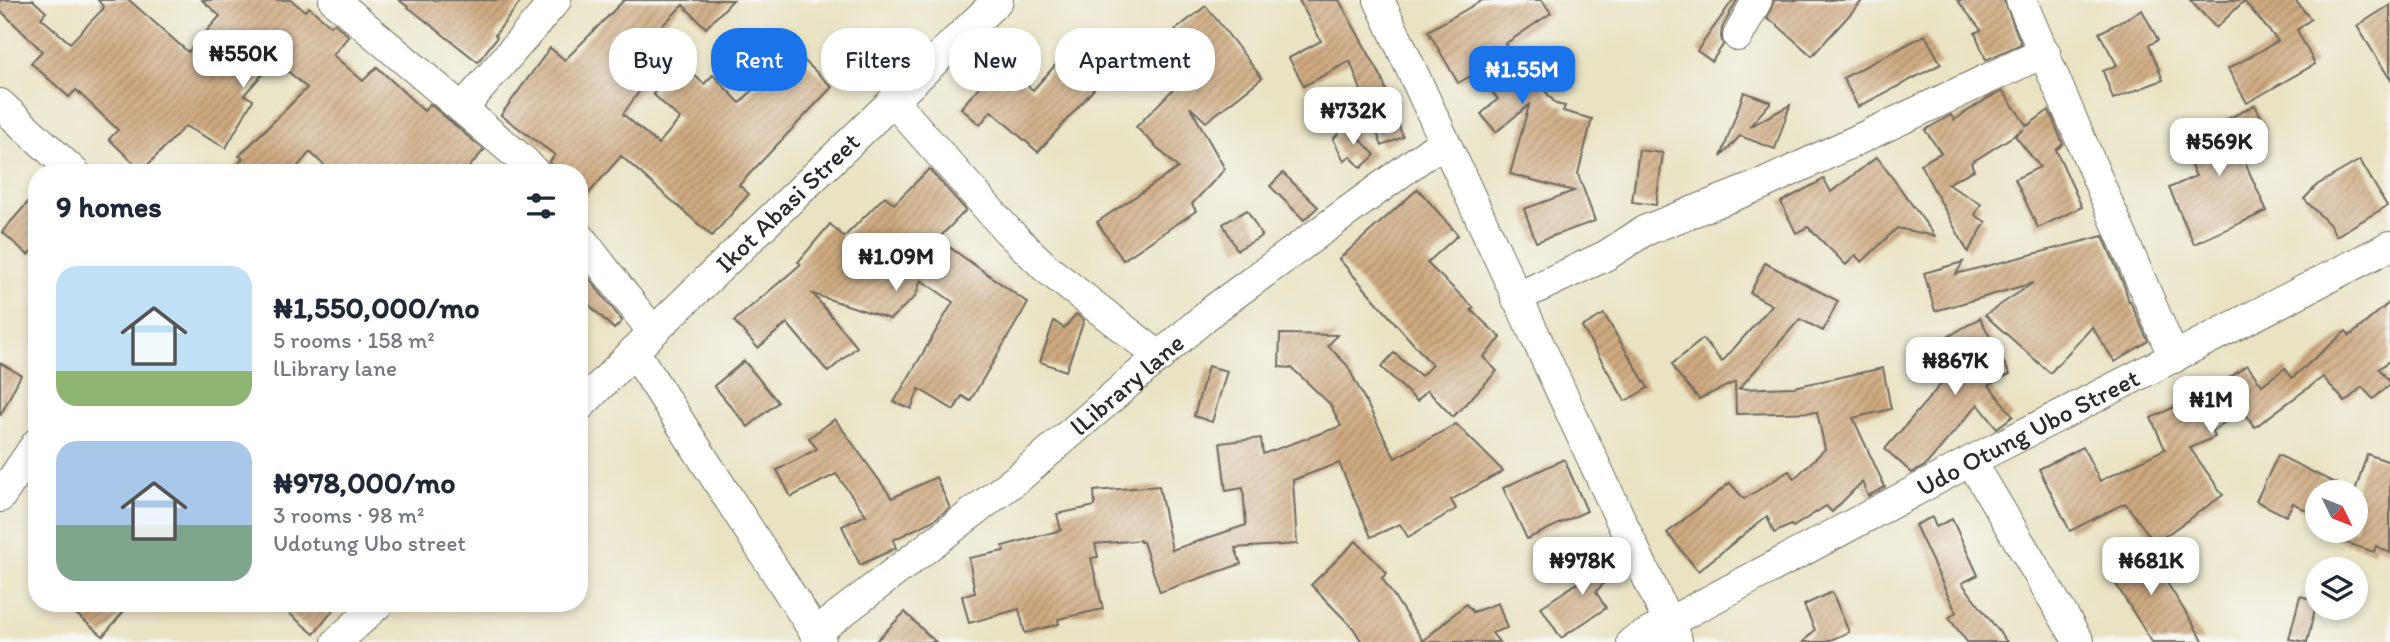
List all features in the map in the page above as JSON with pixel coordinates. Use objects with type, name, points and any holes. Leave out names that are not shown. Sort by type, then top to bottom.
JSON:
[{"type":"street","points":[[334,0],[527,164]]},
{"type":"street","points":[[462,110],[556,0]]},
{"type":"street","name":"Ikot Abasi Street","points":[[588,398],[998,0]]},
{"type":"street","points":[[1379,0],[1673,633]]},
{"type":"street","points":[[1738,36],[1756,0]]},
{"type":"street","points":[[2021,0],[2174,358]]},
{"type":"street","points":[[1516,298],[1607,255],[1644,230],[1763,184],[2045,52]]},
{"type":"street","points":[[893,101],[1007,230],[1047,269],[1160,356]]},
{"type":"street","points":[[0,104],[65,164]]},
{"type":"street","name":"lLibrary lane","points":[[818,638],[1022,475],[1213,310],[1444,141]]},
{"type":"street","name":"Udo Otung Ubo Street","points":[[1632,642],[1673,633],[1971,461],[2390,246]]},
{"type":"street","points":[[588,251],[818,638]]},
{"type":"street","points":[[0,497],[28,456]]},
{"type":"street","points":[[1971,461],[2079,642]]},
{"type":"street","points":[[337,642],[369,612]]},
{"type":"building","points":[[0,0],[33,0],[46,12],[41,18],[70,43],[104,8],[98,0],[129,0],[188,52],[220,16],[202,0],[291,0],[305,11],[309,7],[331,26],[334,23],[349,36],[333,55],[363,81],[377,67],[424,111],[430,104],[484,150],[472,164],[323,164],[310,152],[300,164],[238,164],[243,158],[239,156],[307,88],[275,60],[244,95],[253,100],[226,148],[185,126],[149,164],[135,164],[109,139],[118,130],[76,90],[69,97],[31,63],[42,51],[0,10]]},
{"type":"building","points":[[399,0],[522,0],[478,62]]},
{"type":"building","points":[[624,0],[733,0],[706,28],[683,5],[660,28],[609,28],[609,91],[640,91],[623,114],[658,144],[680,119],[653,94],[656,91],[697,91],[697,78],[704,84],[711,77],[711,91],[728,91],[740,103],[752,91],[807,91],[807,63],[821,77],[821,91],[828,91],[739,185],[749,194],[712,236],[621,156],[588,194],[588,164],[552,164],[549,162],[555,155],[501,115],[550,48],[565,60]]},
{"type":"building","points":[[1299,0],[1339,0],[1381,76],[1403,137],[1382,146],[1350,61],[1304,86],[1289,58],[1321,41]]},
{"type":"building","points":[[1483,0],[1542,0],[1551,13],[1505,44],[1556,104],[1565,106],[1563,111],[1592,119],[1578,174],[1595,221],[1536,242],[1524,209],[1574,191],[1510,174],[1529,105],[1496,132],[1481,114],[1498,99],[1476,73],[1458,83],[1428,31]]},
{"type":"building","points":[[1733,0],[1737,0],[1722,28],[1723,45],[1712,61],[1697,51]]},
{"type":"building","points":[[1774,0],[1863,0],[1812,56],[1767,19]]},
{"type":"building","points":[[1957,0],[2004,0],[2021,44],[1986,60],[1975,33],[1981,30]]},
{"type":"building","points":[[2190,0],[2295,0],[2311,19],[2297,30],[2315,64],[2247,103],[2228,69],[2278,41],[2244,1],[2216,28]]},
{"type":"building","points":[[2390,5],[2390,79],[2357,26]]},
{"type":"building","points":[[1206,6],[1262,78],[1206,122],[1190,107],[1225,169],[1192,204],[1196,211],[1123,260],[1097,222],[1178,168],[1136,127],[1171,91],[1215,91],[1215,28],[1178,28]]},
{"type":"building","points":[[2142,10],[2158,40],[2149,45],[2163,80],[2113,99],[2103,71],[2117,65],[2099,33]]},
{"type":"building","points":[[1925,35],[1941,64],[1858,107],[1843,78]]},
{"type":"building","points":[[1055,66],[1055,91],[1092,91],[1038,152],[991,111],[980,125],[961,108],[975,91],[1041,91],[1041,81]]},
{"type":"building","points":[[2003,91],[2027,126],[2049,110],[2063,144],[2056,150],[2082,207],[2038,228],[2015,179],[2040,167],[2015,136],[2024,129],[1971,163],[1974,170],[1947,184],[1981,204],[1975,215],[1986,222],[1968,252],[1920,164],[1941,153],[1925,130],[1951,115],[1954,120]]},
{"type":"building","points":[[1744,92],[1771,102],[1749,127],[1790,105],[1775,149],[1740,136],[1721,157]]},
{"type":"building","points":[[2255,105],[2267,128],[2236,143],[2267,211],[2194,244],[2169,188],[2196,176],[2180,143]]},
{"type":"building","points":[[1347,125],[1375,155],[1361,168],[1350,156],[1344,161],[1333,139]]},
{"type":"building","points":[[1639,150],[1663,153],[1656,205],[1632,202]]},
{"type":"building","points":[[1877,157],[1935,236],[1897,228],[1862,262],[1855,255],[1846,265],[1808,227],[1796,233],[1781,202],[1824,179],[1831,192]]},
{"type":"building","points":[[2360,160],[2387,206],[2336,236],[2330,225],[2304,199],[2317,185]]},
{"type":"building","points":[[929,169],[966,210],[938,239],[1028,303],[970,401],[962,396],[954,410],[919,389],[911,409],[894,402],[953,302],[921,280],[915,297],[890,319],[813,294],[857,347],[828,372],[787,323],[758,348],[734,321],[801,264],[798,262],[830,224],[844,237],[885,196],[894,204]]},
{"type":"building","points":[[1283,173],[1318,207],[1304,220],[1270,186]]},
{"type":"building","points":[[1418,189],[1458,235],[1427,263],[1501,338],[1483,357],[1497,371],[1453,417],[1427,390],[1417,401],[1381,367],[1394,353],[1421,376],[1432,365],[1339,259]]},
{"type":"building","points":[[28,202],[28,255],[2,232]]},
{"type":"building","points":[[1247,210],[1262,236],[1237,250],[1223,224]]},
{"type":"building","points":[[2103,236],[2129,302],[2148,341],[2115,362],[2092,327],[2050,373],[1985,315],[2033,283],[1935,311],[1924,273],[1963,262],[1956,274]]},
{"type":"building","points":[[1765,263],[1838,301],[1823,331],[1800,319],[1739,389],[1794,387],[1883,368],[1891,409],[1853,418],[1885,487],[1868,496],[1862,482],[1832,512],[1826,506],[1793,527],[1791,525],[1774,533],[1767,516],[1698,571],[1667,533],[1730,483],[1744,499],[1789,471],[1794,479],[1825,449],[1817,412],[1736,414],[1735,382],[1699,399],[1672,364],[1703,339],[1722,362],[1772,305],[1750,293]]},
{"type":"building","points":[[588,277],[622,321],[614,329],[588,304]]},
{"type":"building","points":[[2390,302],[2390,360],[2379,369],[2390,385],[2373,399],[2362,387],[2345,402],[2323,377],[2255,427],[2242,409],[2213,431],[2215,437],[2190,448],[2223,495],[2155,543],[2125,503],[2070,531],[2039,469],[2083,447],[2100,481],[2165,449],[2151,418],[2197,396],[2199,401],[2247,365],[2262,385],[2285,368],[2292,378],[2346,331],[2350,336]]},
{"type":"building","points":[[1076,314],[1084,320],[1066,371],[1040,362],[1054,321],[1064,328]]},
{"type":"building","points":[[1604,314],[1648,388],[1625,401],[1582,327]]},
{"type":"building","points":[[1980,318],[2010,374],[1989,385],[2013,416],[1997,428],[1978,404],[1925,466],[1912,473],[1885,449],[1955,368],[1939,342]]},
{"type":"building","points":[[1280,334],[1337,335],[1328,346],[1347,365],[1395,458],[1456,424],[1503,471],[1451,500],[1456,509],[1408,537],[1400,524],[1371,537],[1339,463],[1293,480],[1297,544],[1235,548],[1241,564],[1160,592],[1143,542],[1140,540],[1095,544],[1098,557],[1091,558],[1103,609],[1058,619],[1059,624],[1025,633],[1019,609],[969,623],[962,596],[975,593],[969,558],[1004,551],[1003,546],[1061,530],[1057,514],[1095,506],[1094,491],[1159,486],[1172,550],[1246,525],[1243,488],[1226,491],[1220,443],[1261,438],[1263,454],[1341,426],[1330,404],[1292,368],[1279,367]]},
{"type":"building","points":[[744,361],[778,402],[748,427],[714,386]]},
{"type":"building","points":[[0,363],[21,375],[0,416]]},
{"type":"building","points":[[1208,366],[1227,371],[1212,422],[1194,416]]},
{"type":"building","points":[[835,419],[892,498],[936,477],[950,508],[932,521],[893,540],[896,548],[860,565],[842,526],[866,515],[836,474],[791,497],[777,470],[817,449],[809,438]]},
{"type":"building","points":[[2367,454],[2390,462],[2390,553],[2376,546],[2374,552],[2347,543],[2368,543],[2368,480],[2359,480]]},
{"type":"building","points":[[2278,455],[2329,480],[2305,480],[2305,510],[2293,503],[2286,516],[2256,501]]},
{"type":"building","points":[[1564,459],[1587,511],[1527,539],[1503,488]]},
{"type":"building","points":[[1932,517],[1936,527],[1952,519],[1978,575],[1962,583],[2007,642],[1967,642],[1949,618],[1956,612],[1915,525]]},
{"type":"building","points":[[1356,541],[1387,573],[1382,578],[1423,641],[1466,604],[1473,612],[1498,603],[1507,628],[1492,633],[1499,642],[1362,642],[1353,628],[1311,585]]},
{"type":"building","points":[[2141,541],[2204,642],[2152,642],[2104,565]]},
{"type":"building","points":[[1609,544],[1615,549],[1621,563],[1596,592],[1606,608],[1561,638],[1541,607],[1603,566],[1596,560]]},
{"type":"building","points":[[1832,592],[1849,632],[1826,642],[1803,642],[1815,630],[1804,605]]},
{"type":"building","points":[[2300,596],[2305,597],[2305,620],[2312,620],[2307,642],[2289,639]]},
{"type":"building","points":[[74,612],[123,612],[103,636]]},
{"type":"building","points":[[288,612],[332,612],[314,634]]},
{"type":"building","points":[[905,612],[925,632],[936,642],[875,642]]}]
